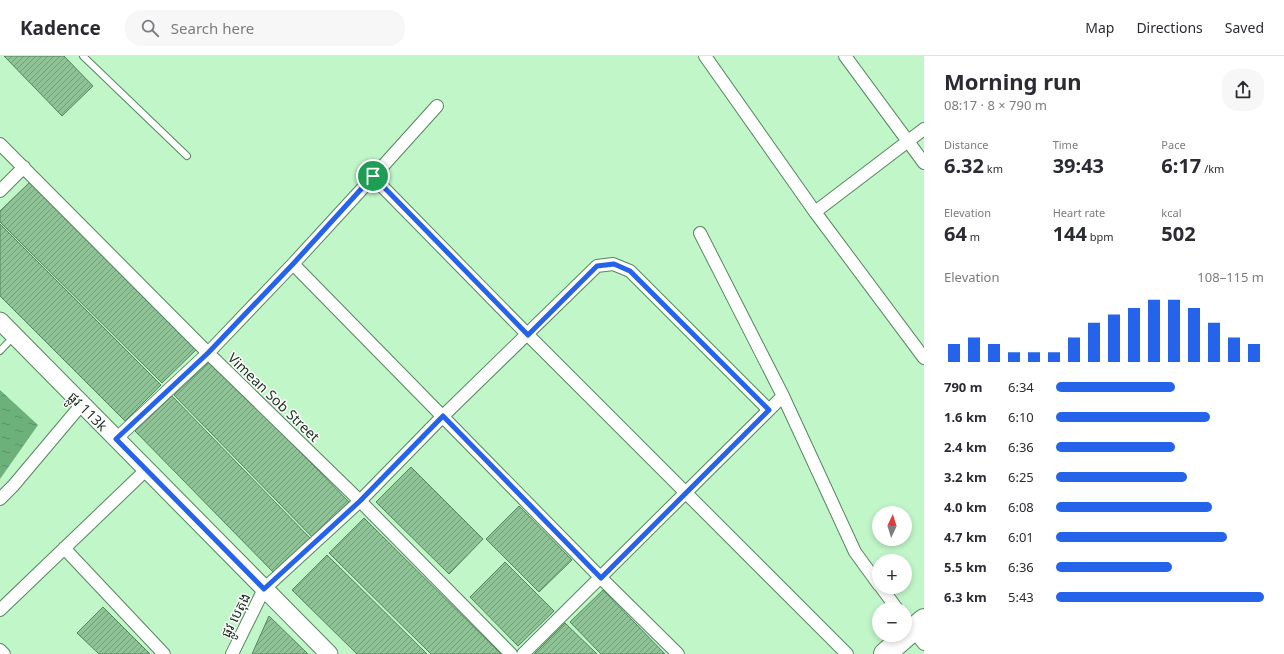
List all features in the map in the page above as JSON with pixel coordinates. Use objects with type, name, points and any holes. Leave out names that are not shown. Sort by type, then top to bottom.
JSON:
[{"type":"highway","points":[[885,654],[916,629]]},
{"type":"street","points":[[705,56],[814,212],[924,358]]},
{"type":"street","points":[[845,56],[924,163]]},
{"type":"street","points":[[116,439],[208,353],[293,264],[437,106]]},
{"type":"street","points":[[814,212],[924,129]]},
{"type":"street","name":"Vimean Sob Street","points":[[0,144],[208,353],[360,501],[511,654]]},
{"type":"street","points":[[0,191],[24,167]]},
{"type":"street","points":[[373,176],[528,335],[847,654]]},
{"type":"street","points":[[700,233],[782,396],[855,552],[872,575]]},
{"type":"street","points":[[293,264],[601,578],[678,654]]},
{"type":"street","points":[[264,589],[360,501],[443,416],[528,335],[597,266],[614,264],[630,271],[769,410]]},
{"type":"street","name":"ផ្លូវ 113k","points":[[0,321],[329,654]]},
{"type":"street","points":[[523,654],[601,578],[782,396]]},
{"type":"street","points":[[0,499],[13,486],[82,404]]},
{"type":"street","points":[[0,610],[146,469]]},
{"type":"street","points":[[64,548],[164,654]]},
{"type":"street","name":"ផ្លូវ បេតុង","points":[[232,654],[264,589]]},
{"type":"street","points":[[0,650],[4,654]]},
{"type":"lane","points":[[83,56],[187,156]]},
{"type":"lane","points":[[0,351],[14,335]]},
{"type":"water","points":[[0,390],[38,425],[0,479]]},
{"type":"building","points":[[4,56],[64,56],[93,86],[62,116]]},
{"type":"building","points":[[31,181],[198,348],[162,383],[0,222],[0,211]]},
{"type":"building","points":[[0,224],[161,385],[125,421],[0,296]]},
{"type":"building","points":[[211,360],[349,502],[313,538],[174,395]]},
{"type":"building","points":[[172,396],[310,538],[274,573],[135,431]]},
{"type":"building","points":[[411,467],[483,539],[449,574],[376,502]]},
{"type":"building","points":[[519,506],[572,560],[539,592],[486,539]]},
{"type":"building","points":[[364,518],[501,654],[431,654],[329,553]]},
{"type":"building","points":[[327,555],[427,654],[357,654],[292,590]]},
{"type":"building","points":[[505,562],[554,611],[518,646],[470,597]]},
{"type":"building","points":[[603,590],[665,654],[601,654],[570,622]]},
{"type":"building","points":[[103,607],[150,654],[99,654],[77,633]]},
{"type":"building","points":[[269,616],[308,654],[252,654]]},
{"type":"building","points":[[565,623],[597,654],[534,654]]},
{"type":"route","points":[[373,176],[528,335],[597,266],[614,264],[630,271],[769,410],[601,578],[443,416],[360,501],[264,589],[116,439],[208,353],[293,264],[373,176]]}]
